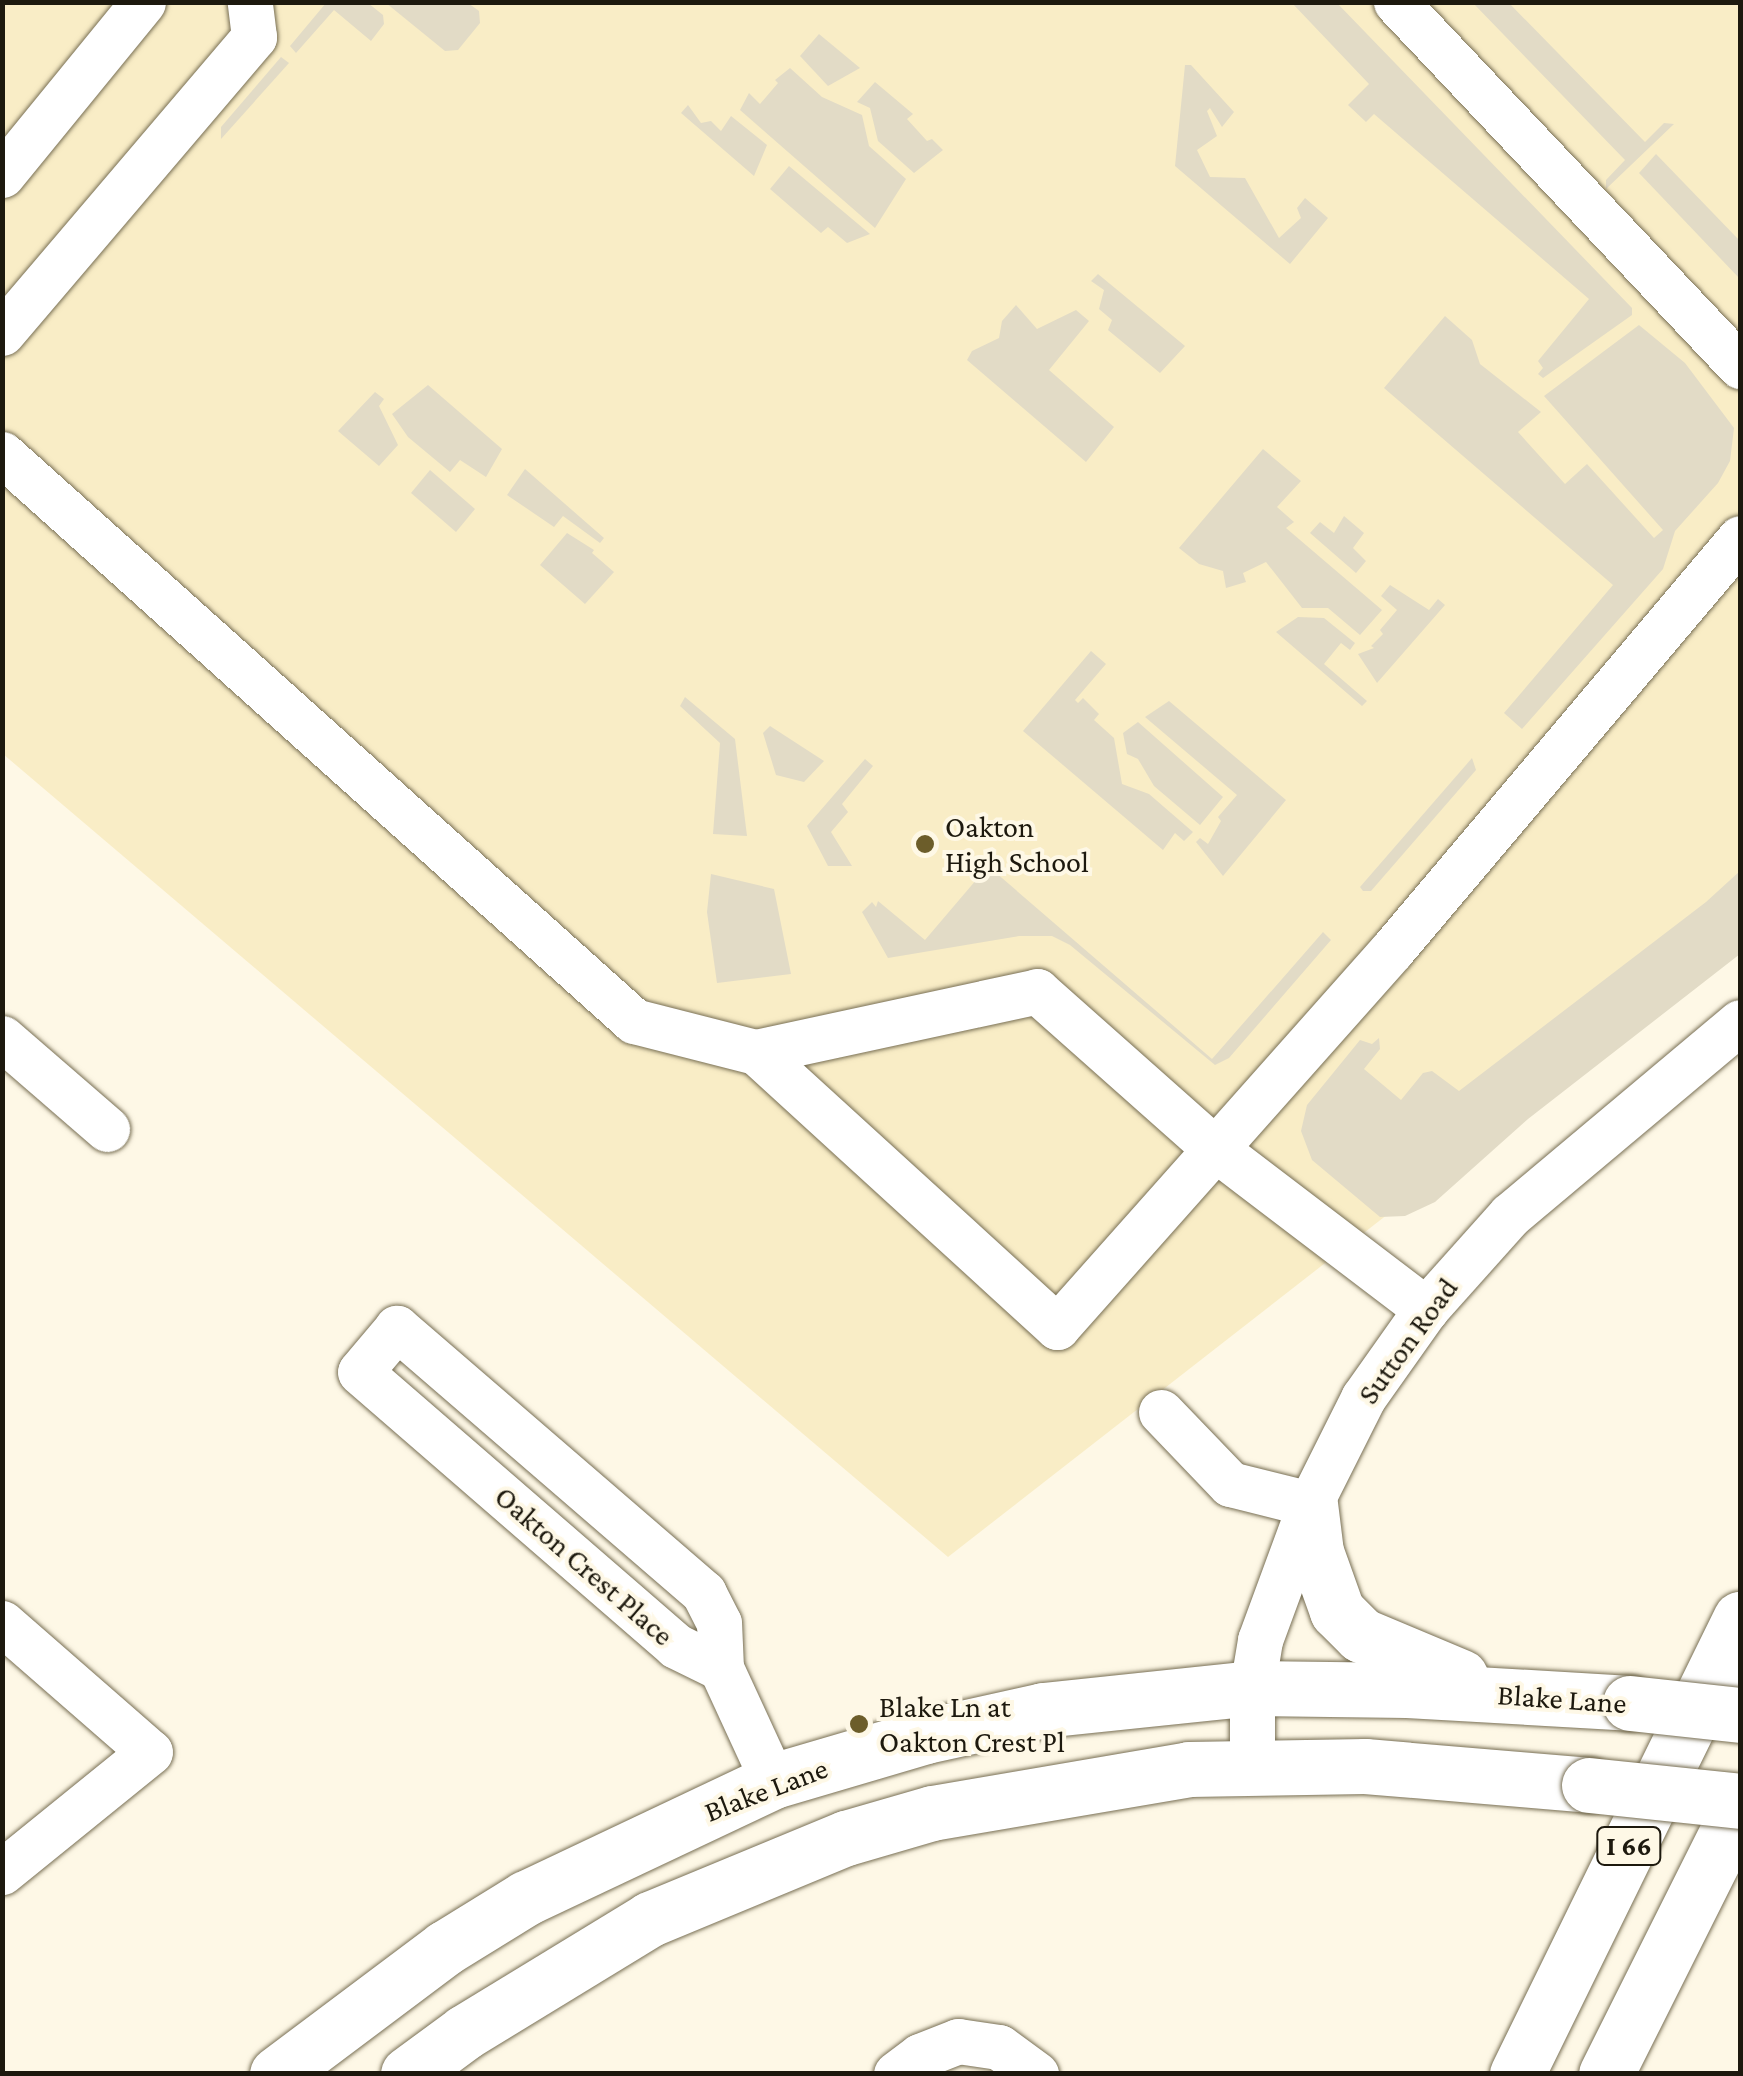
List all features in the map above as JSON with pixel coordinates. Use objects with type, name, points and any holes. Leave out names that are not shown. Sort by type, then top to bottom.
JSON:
[{"type":"main road","points":[[1310,1504],[1324,1583],[1337,1610],[1361,1635],[1426,1664],[1516,1696]]},
{"type":"main road","name":"I 66","points":[[1517,2074],[1740,1619]]},
{"type":"main road","name":"Blake Lane","points":[[276,2074],[429,1960],[526,1898],[773,1782],[926,1736],[1043,1710],[1252,1688],[1630,1702],[1740,1714]]},
{"type":"main road","points":[[408,2074],[499,2010],[650,1919],[846,1838],[932,1813],[1189,1769],[1365,1766],[1589,1785],[1740,1804],[1606,2074]]},
{"type":"street","points":[[2,175],[143,2]]},
{"type":"street","points":[[2,333],[254,37],[250,2]]},
{"type":"street","points":[[1396,2],[1740,366]]},
{"type":"street","points":[[2,454],[634,1022],[756,1052],[1036,991],[1213,1147],[1426,1310]]},
{"type":"street","points":[[756,1052],[1057,1327],[1392,950],[1740,538]]},
{"type":"street","name":"Sutton Road","points":[[1252,1767],[1252,1688],[1270,1608],[1310,1504],[1363,1398],[1426,1310],[1523,1203],[1740,1022]]},
{"type":"street","points":[[2,1038],[107,1129]]},
{"type":"street","name":"Oakton Crest Place","points":[[360,1372],[676,1646],[720,1668],[773,1782]]},
{"type":"street","points":[[1161,1412],[1230,1484],[1310,1504]]},
{"type":"street","points":[[2,1623],[150,1752],[2,1872]]},
{"type":"street","points":[[896,2074],[920,2056],[958,2040],[999,2046],[1036,2074]]},
{"type":"shaded area","name":"Oakton High School","points":[[3,3],[1740,3],[1740,934],[1687,981],[948,1557],[3,754]]},
{"type":"shaded area","points":[[326,3],[368,3],[383,15],[384,24],[371,41],[334,10],[296,53],[290,46]]},
{"type":"shaded area","points":[[386,3],[468,3],[479,11],[480,23],[458,50],[445,51]]},
{"type":"shaded area","points":[[1292,3],[1337,3],[1632,308],[1632,315],[1543,378],[1538,374],[1543,368],[1538,361],[1589,299],[1374,114],[1366,122],[1348,105],[1369,84]]},
{"type":"shaded area","points":[[1473,3],[1509,3],[1645,142],[1664,123],[1674,124],[1606,189],[1606,180],[1625,160]]},
{"type":"shaded area","points":[[819,34],[860,68],[828,86],[800,56]]},
{"type":"shaded area","points":[[281,57],[289,63],[221,139],[221,127]]},
{"type":"shaded area","points":[[1185,65],[1191,65],[1234,112],[1222,127],[1210,108],[1207,111],[1217,136],[1197,150],[1210,177],[1245,178],[1279,238],[1301,218],[1297,208],[1305,198],[1328,218],[1290,264],[1175,166]]},
{"type":"shaded area","points":[[790,68],[822,97],[862,115],[869,146],[906,179],[875,228],[740,110],[749,93],[760,104],[778,83],[775,80]]},
{"type":"shaded area","points":[[875,82],[913,114],[907,119],[927,141],[932,139],[943,150],[914,173],[878,141],[870,108],[857,102]]},
{"type":"shaded area","points":[[688,105],[701,123],[711,121],[721,131],[731,116],[767,145],[754,176],[681,113]]},
{"type":"shaded area","points":[[1656,154],[1740,241],[1740,279],[1639,173]]},
{"type":"shaded area","points":[[789,166],[870,234],[847,243],[828,227],[821,233],[770,189]]},
{"type":"shaded area","points":[[1098,274],[1185,346],[1160,373],[1108,330],[1112,320],[1099,309],[1104,290],[1091,281]]},
{"type":"shaded area","points":[[1016,305],[1037,329],[1076,310],[1089,321],[1049,370],[1114,427],[1086,462],[967,360],[972,351],[999,338],[1002,321]]},
{"type":"shaded area","points":[[1445,316],[1472,340],[1480,364],[1541,412],[1518,432],[1565,484],[1587,464],[1654,538],[1663,530],[1544,396],[1639,325],[1685,363],[1734,428],[1730,461],[1718,483],[1675,531],[1663,569],[1522,729],[1504,713],[1613,585],[1384,388]]},
{"type":"shaded area","points":[[428,385],[502,449],[486,477],[460,460],[450,472],[408,437],[392,414]]},
{"type":"shaded area","points":[[375,392],[384,399],[379,406],[398,445],[379,466],[338,431]]},
{"type":"shaded area","points":[[1263,449],[1301,481],[1277,507],[1294,522],[1286,528],[1382,610],[1360,635],[1328,608],[1302,608],[1266,562],[1243,573],[1246,582],[1226,588],[1223,571],[1199,564],[1179,548]]},
{"type":"shaded area","points":[[525,469],[604,538],[600,543],[563,516],[554,527],[507,495]]},
{"type":"shaded area","points":[[430,470],[475,509],[456,532],[411,493]]},
{"type":"shaded area","points":[[1344,516],[1364,533],[1353,548],[1366,561],[1356,573],[1310,533],[1320,522],[1334,533]]},
{"type":"shaded area","points":[[567,533],[594,550],[592,553],[614,572],[585,604],[540,565]]},
{"type":"shaded area","points":[[1390,585],[1429,610],[1438,599],[1445,605],[1377,683],[1358,654],[1374,648],[1371,646],[1383,634],[1380,630],[1397,610],[1381,596]]},
{"type":"shaded area","points":[[1298,617],[1324,618],[1355,643],[1350,650],[1341,643],[1324,664],[1367,701],[1362,706],[1276,632]]},
{"type":"shaded area","points":[[1091,651],[1106,664],[1075,700],[1078,703],[1083,698],[1099,714],[1094,720],[1114,738],[1122,784],[1149,794],[1193,832],[1184,841],[1175,833],[1163,850],[1023,731]]},
{"type":"shaded area","points":[[685,697],[735,739],[747,836],[713,834],[720,743],[680,706]]},
{"type":"shaded area","points":[[1169,701],[1286,800],[1223,876],[1196,842],[1200,838],[1208,844],[1221,821],[1218,817],[1237,795],[1145,717]]},
{"type":"shaded area","points":[[1138,722],[1223,797],[1200,825],[1154,786],[1138,759],[1127,754],[1123,733]]},
{"type":"shaded area","points":[[770,726],[824,761],[804,782],[776,775],[763,733]]},
{"type":"shaded area","points":[[1472,758],[1476,770],[1371,891],[1363,891],[1360,887]]},
{"type":"shaded area","points":[[865,759],[873,766],[842,804],[848,812],[831,832],[852,866],[828,866],[807,826]]},
{"type":"shaded area","points":[[988,866],[1212,1059],[1323,932],[1331,940],[1229,1058],[1215,1065],[1070,945],[1052,936],[1019,936],[888,958],[862,912],[872,902],[876,907],[878,901],[925,940]]},
{"type":"shaded area","points":[[1740,871],[1740,954],[1528,1119],[1435,1202],[1405,1216],[1380,1217],[1312,1160],[1301,1131],[1307,1105],[1360,1040],[1372,1044],[1379,1038],[1380,1049],[1364,1069],[1401,1100],[1423,1073],[1432,1071],[1459,1091],[1706,902]]},
{"type":"shaded area","points":[[711,874],[774,889],[791,974],[717,983],[707,912]]},
{"type":"place","name":"Oakton High School","points":[[925,844]]},
{"type":"place","name":"Blake Ln at Oakton Crest Pl","points":[[859,1724]]}]
